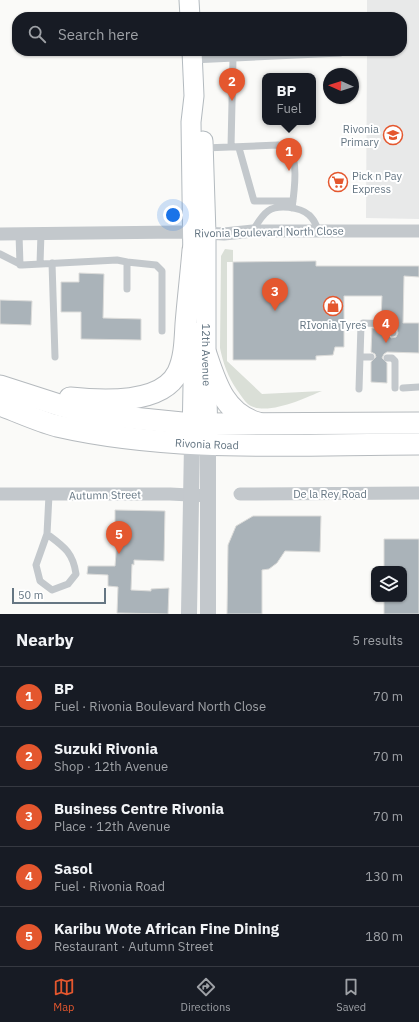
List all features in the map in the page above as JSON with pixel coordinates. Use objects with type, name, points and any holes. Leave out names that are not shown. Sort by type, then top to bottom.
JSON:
[{"type":"main road","points":[[189,0],[190,12]]},
{"type":"main road","name":"12th Avenue","points":[[192,56],[194,96],[191,122],[197,239],[206,354],[200,434]]},
{"type":"main road","name":"12th Avenue","points":[[194,96],[201,120],[204,148],[197,239],[200,434]]},
{"type":"main road","points":[[8,389],[81,399],[126,399],[154,392],[168,384],[177,373],[183,355],[197,239]]},
{"type":"main road","points":[[206,354],[222,393],[236,413],[245,419],[263,424]]},
{"type":"main road","name":"Rivonia Road","points":[[8,389],[92,414],[200,434],[263,424],[419,424]]},
{"type":"main road","name":"Rivonia Road","points":[[0,405],[56,426],[121,437],[200,434],[419,444]]},
{"type":"street","name":"Rivonia Boulevard North Close","points":[[0,234],[41,233],[197,239],[253,231],[419,231]]},
{"type":"street","name":"12th Avenue","points":[[189,614],[191,495],[200,434]]},
{"type":"street","name":"12th Avenue","points":[[200,434],[209,496],[208,614]]},
{"type":"street","name":"De la Rey Road","points":[[240,494],[419,493]]},
{"type":"street","name":"Autumn Street","points":[[0,494],[209,496]]},
{"type":"lane","points":[[192,56],[233,58],[276,56]]},
{"type":"lane","points":[[231,148],[233,58]]},
{"type":"lane","points":[[204,148],[239,148],[278,145],[288,148],[292,152],[294,164],[293,205]]},
{"type":"lane","points":[[239,148],[254,201],[293,205],[308,214],[313,219],[319,231]]},
{"type":"lane","points":[[253,231],[260,219],[269,210],[293,205]]},
{"type":"lane","points":[[40,264],[41,233]]},
{"type":"lane","points":[[19,234],[20,265]]},
{"type":"lane","points":[[0,254],[20,265],[117,260],[156,266],[162,271],[162,331]]},
{"type":"lane","points":[[127,262],[127,289]]},
{"type":"lane","points":[[52,263],[54,357]]},
{"type":"lane","points":[[359,389],[361,325],[363,322],[392,324],[393,333]]},
{"type":"lane","points":[[391,356],[395,361],[399,388],[419,387]]},
{"type":"lane","points":[[360,357],[371,357]]},
{"type":"lane","points":[[47,534],[68,550],[75,564],[76,574],[68,584],[52,590],[40,581],[36,564],[47,534],[49,495]]},
{"type":"shaded area","name":"Rivonia Primary","points":[[367,0],[419,0],[419,219],[366,218],[367,56],[407,56],[407,12],[367,12]]},
{"type":"shaded area","points":[[225,249],[233,250],[233,262],[227,262],[227,361],[262,394],[322,391],[277,407],[259,408],[249,405],[237,390],[226,370],[220,348],[221,256]]},
{"type":"building","points":[[316,261],[316,266],[419,266],[419,277],[404,276],[403,323],[419,323],[419,353],[387,352],[384,354],[382,358],[387,363],[387,383],[371,382],[371,362],[376,357],[375,354],[371,352],[372,328],[388,329],[389,336],[391,338],[396,337],[398,333],[395,320],[381,319],[382,296],[344,296],[344,347],[335,347],[333,355],[316,356],[316,360],[233,360],[233,262]]},
{"type":"building","points":[[79,273],[104,274],[103,318],[141,319],[141,340],[81,339],[81,312],[61,312],[61,282],[79,282]]},
{"type":"building","points":[[0,300],[32,301],[31,325],[0,324]]},
{"type":"building","points":[[115,510],[165,511],[164,561],[134,560],[134,565],[132,564],[131,590],[151,591],[151,589],[169,588],[168,614],[117,613],[118,587],[108,586],[108,575],[87,574],[88,566],[115,566],[118,528],[115,528]]},
{"type":"building","points":[[253,516],[321,516],[320,552],[285,551],[277,563],[269,569],[262,570],[262,614],[227,614],[228,545],[236,526]]},
{"type":"building","points":[[384,539],[419,539],[419,614],[384,614],[384,602],[407,602],[407,566],[384,566]]},
{"type":"place","name":"Suzuki Rivonia","points":[[232,101]]},
{"type":"place","name":"Rivonia Primary","points":[[393,135]]},
{"type":"place","name":"BP","points":[[289,171]]},
{"type":"place","name":"Pick n Pay Express","points":[[338,182]]},
{"type":"place","name":"RIvonia Tyres","points":[[333,306]]},
{"type":"place","name":"Business Centre Rivonia","points":[[275,311]]},
{"type":"place","name":"Sasol","points":[[386,343]]},
{"type":"place","name":"Karibu Wote African Fine Dining","points":[[119,554]]}]
